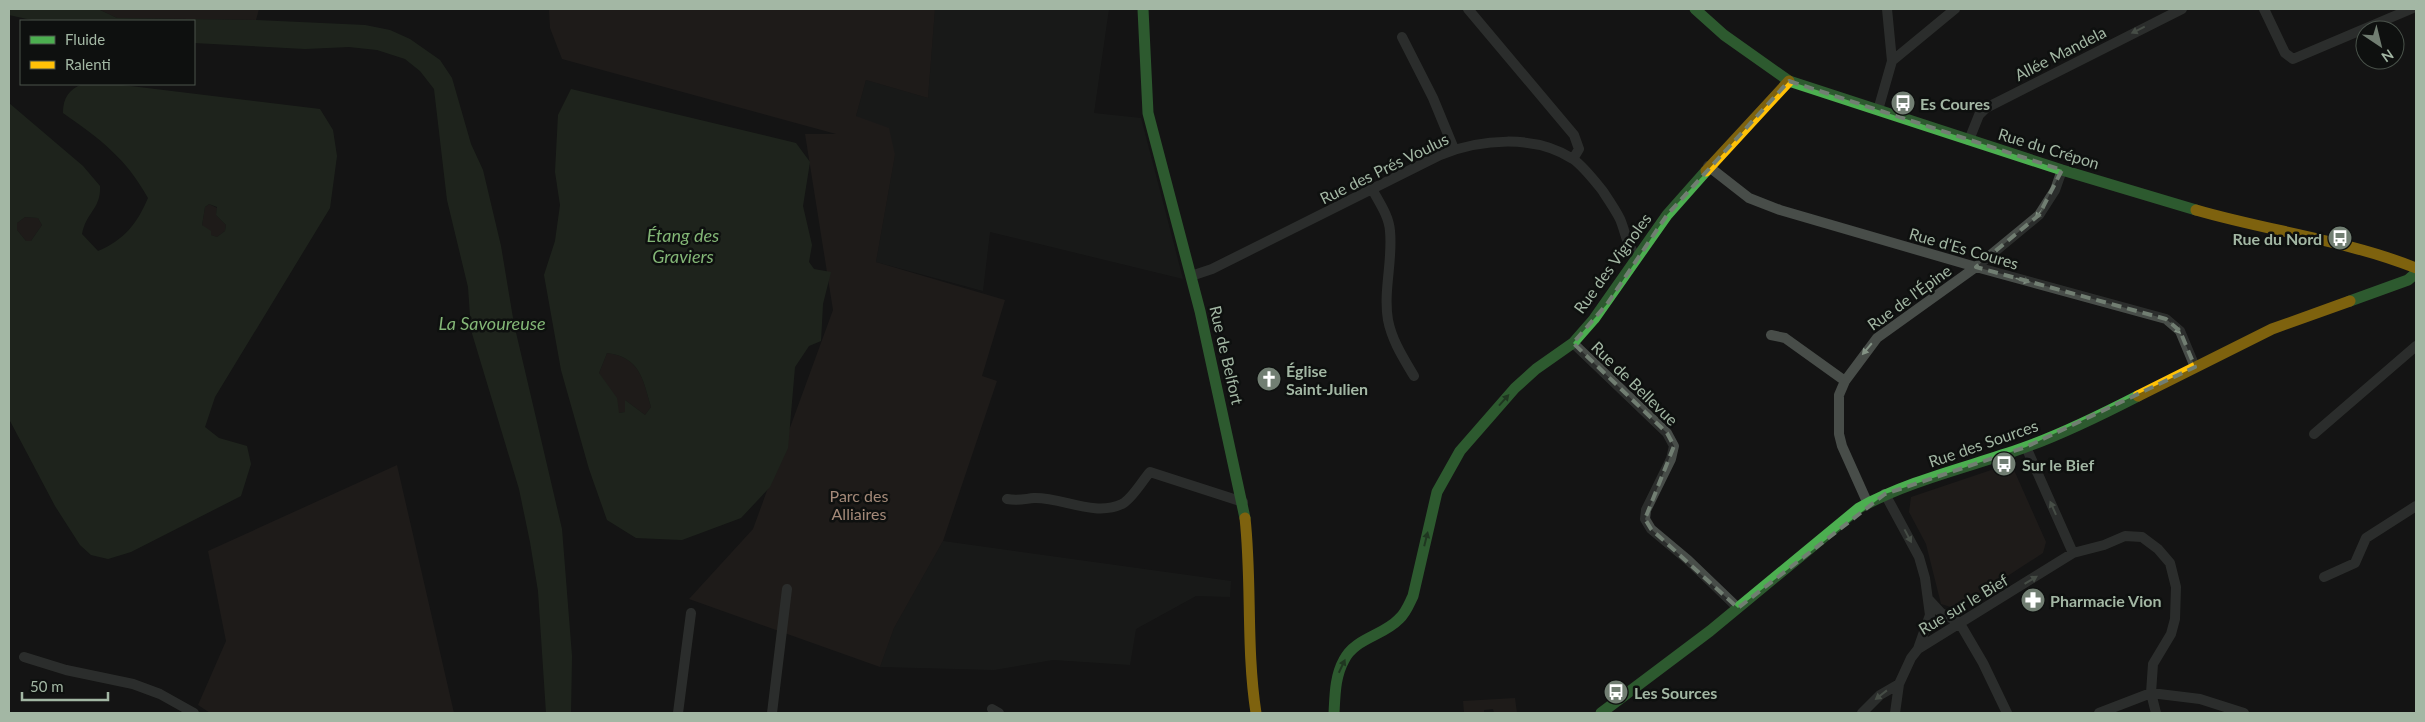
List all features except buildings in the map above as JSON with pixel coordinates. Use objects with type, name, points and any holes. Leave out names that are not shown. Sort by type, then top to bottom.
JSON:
[{"type":"street","name":"Rue de Belfort","points":[[1143,9],[1148,113],[1219,391],[1244,502],[1248,545],[1252,687],[1256,713]]},
{"type":"street","points":[[1468,9],[1574,135],[1579,149],[1573,159]]},
{"type":"street","name":"Rue du Crépon","points":[[1695,9],[1724,36],[1789,81],[2062,170],[2238,222],[2388,257],[2416,268]]},
{"type":"street","points":[[1878,110],[1892,61],[1887,9]]},
{"type":"street","points":[[1892,61],[1955,9]]},
{"type":"street","name":"Allée Mandela","points":[[1969,140],[1979,115],[1986,108],[2182,9]]},
{"type":"street","points":[[2264,9],[2285,53],[2293,59],[2411,9]]},
{"type":"street","points":[[1402,37],[1433,98],[1454,149]]},
{"type":"street","name":"Rue des Vignoles","points":[[1334,713],[1338,673],[1348,653],[1355,645],[1390,628],[1407,612],[1413,596],[1438,492],[1460,450],[1516,388],[1536,369],[1573,344],[1607,304],[1637,256],[1666,215],[1708,166],[1789,81]]},
{"type":"street","name":"Rue des Prés Voulus","points":[[1190,276],[1212,269],[1454,149],[1479,142],[1502,140],[1551,149],[1573,159],[1601,189],[1620,220],[1628,247],[1637,256]]},
{"type":"street","name":"Rue d'Es Coures","points":[[1708,166],[1749,198],[1764,204],[1976,267],[2166,319],[2180,331],[2195,367]]},
{"type":"street","name":"Rue de l'Épine","points":[[1868,504],[1842,446],[1839,434],[1840,395],[1845,381],[1876,338],[1976,267],[2039,215],[2055,190],[2062,170]]},
{"type":"street","points":[[1372,189],[1386,214],[1390,231],[1386,294],[1388,321],[1396,346],[1414,376]]},
{"type":"street","name":"Rue des Sources","points":[[1601,713],[1738,608],[1868,504],[1885,494],[2026,448],[2086,422],[2272,329],[2408,280],[2416,273]]},
{"type":"street","points":[[1771,335],[1785,338],[1845,381]]},
{"type":"street","name":"Rue de Bellevue","points":[[1573,344],[1666,433],[1674,446],[1671,458],[1646,510],[1646,518],[1651,529],[1688,560],[1738,608]]},
{"type":"street","points":[[2314,434],[2416,346]]},
{"type":"street","points":[[2026,448],[2072,553]]},
{"type":"street","points":[[1007,499],[1017,501],[1034,498],[1086,507],[1113,507],[1124,503],[1150,472],[1244,502]]},
{"type":"street","points":[[1885,494],[1919,557],[1929,600],[1930,615],[1918,649]]},
{"type":"street","points":[[2324,577],[2355,563],[2366,538],[2416,506]]},
{"type":"street","name":"Rue sur le Bief","points":[[1895,713],[1899,684],[1911,658],[1918,649],[2072,553],[2104,545],[2125,536],[2142,537],[2158,548],[2170,563],[2176,587],[2175,619],[2171,634],[2153,664],[2151,693],[2156,713]]},
{"type":"street","points":[[772,713],[787,589]]},
{"type":"street","points":[[1929,600],[1940,613],[1959,622],[1983,663],[2007,713]]},
{"type":"street","points":[[678,713],[691,613]]},
{"type":"street","points":[[24,657],[66,670],[134,684],[160,694],[194,713]]},
{"type":"street","points":[[1862,713],[1880,695],[1899,684]]},
{"type":"street","points":[[2099,713],[2151,693],[2200,699],[2244,713]]},
{"type":"highlighted area","points":[[1789,81],[2062,170],[2039,215],[1976,267],[2166,319],[2180,331],[2195,367],[2026,447],[1885,494],[1738,608],[1651,529],[1645,519],[1674,446],[1667,433],[1573,343],[1607,304],[1667,215]]},
{"type":"shaded area","points":[[935,9],[1109,9],[1094,113],[1141,118],[1183,279],[990,232],[983,291],[876,262],[895,155],[856,116],[866,80],[928,98]]},
{"type":"shaded area","points":[[943,541],[1231,581],[1230,597],[1196,596],[1136,629],[1130,665],[1053,660],[994,670],[880,667],[894,628]]},
{"type":"green space","points":[[98,9],[259,9],[256,20],[117,18]]},
{"type":"green space","name":"Parc des Alliaires","points":[[549,9],[935,9],[928,98],[866,80],[856,116],[889,128],[895,155],[876,262],[1005,300],[982,376],[997,381],[943,541],[894,628],[880,667],[689,599],[753,529],[833,310],[805,134],[836,134],[562,59],[550,28]]},
{"type":"green space","points":[[209,204],[217,208],[216,215],[226,225],[225,231],[217,237],[211,235],[202,225],[205,207]]},
{"type":"green space","points":[[25,217],[38,218],[42,225],[31,241],[26,241],[17,230],[17,223]]},
{"type":"green space","points":[[607,353],[627,359],[638,371],[651,407],[645,415],[625,400],[625,412],[619,413],[599,373]]},
{"type":"green space","points":[[397,465],[454,713],[210,713],[198,705],[226,641],[208,551]]},
{"type":"green space","points":[[2006,465],[2014,470],[2046,542],[2043,553],[1957,609],[1941,604],[1926,544],[1909,512],[1911,497]]},
{"type":"green space","points":[[1515,698],[1517,713],[1494,713],[1493,709],[1484,710],[1484,713],[1464,713],[1463,701]]},
{"type":"water","name":"La Savoureuse","points":[[9,9],[98,9],[117,18],[256,20],[365,25],[390,30],[410,39],[440,60],[452,78],[471,144],[483,170],[501,246],[514,324],[562,529],[572,656],[571,713],[546,713],[538,591],[530,542],[519,489],[471,330],[468,287],[447,200],[434,89],[420,71],[405,59],[377,50],[349,47],[305,49],[195,43],[195,20],[32,20],[9,15]]},
{"type":"water","points":[[80,85],[122,85],[320,109],[333,130],[337,156],[330,208],[215,397],[205,427],[219,438],[247,446],[251,464],[241,496],[131,552],[108,559],[91,555],[80,545],[55,506],[9,419],[9,103],[83,166],[100,186],[98,200],[82,234],[98,251],[115,242],[129,230],[148,198],[130,171],[111,150],[63,113],[64,103],[71,91]],"holes":[[[209,204],[217,207],[216,215],[226,225],[225,231],[217,237],[211,235],[211,231],[202,225],[205,207]],[[25,217],[38,218],[42,225],[31,241],[26,241],[17,230],[17,223]]]},
{"type":"water","name":"Étang des Graviers","points":[[571,89],[796,143],[810,162],[803,206],[812,245],[809,262],[814,269],[831,272],[823,304],[821,341],[809,346],[795,367],[788,448],[770,487],[741,518],[682,540],[636,538],[607,520],[589,469],[561,370],[544,275],[555,241],[560,205],[555,172],[558,115]],"holes":[[[607,353],[618,355],[633,364],[642,379],[651,407],[645,415],[625,400],[625,412],[619,413],[617,398],[599,373]]]},
{"type":"traffic: fast","points":[[1143,9],[1148,113],[1200,311],[1245,518]]},
{"type":"traffic: fast","points":[[1695,9],[1724,35],[1789,81],[2062,170],[2196,210]]},
{"type":"traffic: fast","points":[[1334,713],[1337,679],[1344,660],[1355,647],[1392,625],[1401,617],[1409,605],[1413,596],[1437,492],[1460,451],[1515,388],[1536,369],[1573,343],[1594,319],[1667,215],[1706,171]]},
{"type":"traffic: fast","points":[[2350,301],[2408,280],[2416,273]]},
{"type":"traffic: fast","points":[[1601,713],[1710,631],[1859,508],[1899,489],[2053,437],[2138,396]]},
{"type":"traffic: slow","points":[[1706,171],[1789,81]]},
{"type":"traffic: slow","points":[[2196,210],[2362,250],[2416,268]]},
{"type":"traffic: slow","points":[[2138,396],[2272,329],[2350,301]]},
{"type":"traffic: slow","points":[[1245,518],[1251,664],[1256,713]]},
{"type":"place","name":"Es Coures","points":[[1903,103]]},
{"type":"place","name":"Rue du Nord","points":[[2340,238]]},
{"type":"place","name":"Église Saint-Julien","points":[[1269,379]]},
{"type":"place","name":"Sur le Bief","points":[[2004,464]]},
{"type":"place","name":"Pharmacie Vion","points":[[2033,600]]},
{"type":"place","name":"Les Sources","points":[[1616,692]]}]
